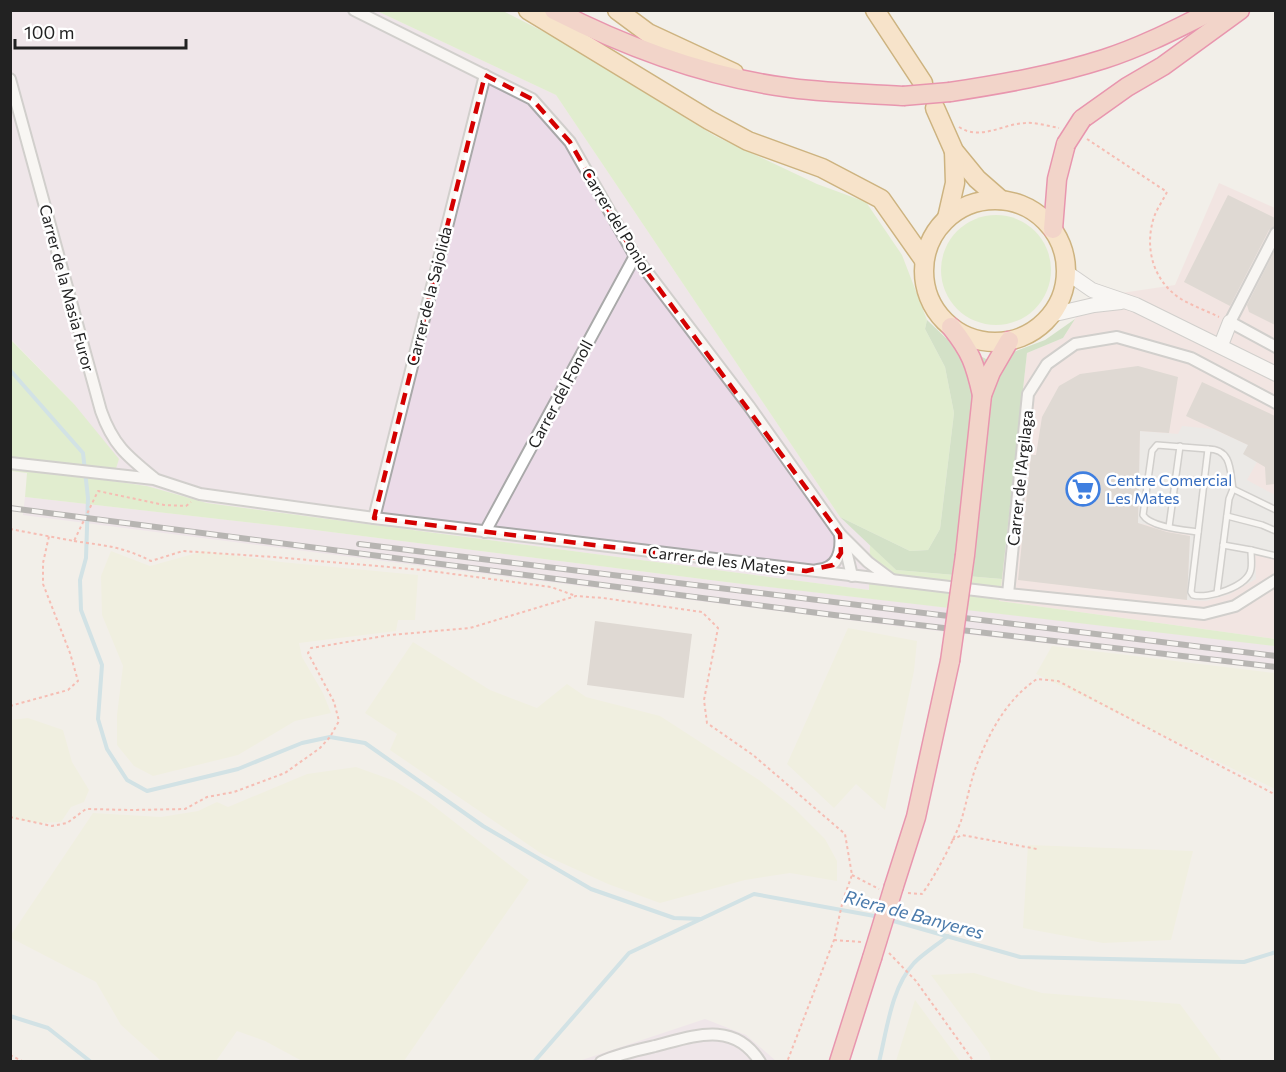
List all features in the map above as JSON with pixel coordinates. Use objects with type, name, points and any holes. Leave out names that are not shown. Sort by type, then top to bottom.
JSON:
[{"type":"highway","points":[[554,10],[632,47],[749,81],[785,87],[903,96],[950,92],[1028,79],[1105,59],[1166,34],[1214,10]]},
{"type":"highway","points":[[1053,229],[1057,179],[1074,132],[1127,87],[1163,66],[1240,10]]},
{"type":"highway","points":[[951,327],[972,357],[982,395]]},
{"type":"highway","points":[[839,1062],[916,817],[950,662],[965,555],[982,395],[991,372],[1009,341]]},
{"type":"highway","points":[[829,1062],[863,987]]},
{"type":"highway","points":[[849,1062],[863,987]]},
{"type":"main road","points":[[528,10],[748,141],[822,168],[881,199],[924,260]]},
{"type":"main road","points":[[617,10],[648,33],[749,81]]},
{"type":"main road","points":[[875,10],[923,83]]},
{"type":"main road","points":[[935,108],[954,151],[977,179],[1000,200]]},
{"type":"main road","points":[[947,218],[972,203],[1000,200],[1011,201],[1030,209],[1046,221],[1053,229],[1064,254],[1066,272],[1063,290],[1051,315],[1032,332],[1009,341],[999,342],[979,340],[959,333],[936,311],[927,292],[923,271],[924,260],[930,242],[947,218],[956,183],[954,151]]},
{"type":"street","name":"Carrer del Poniol","points":[[354,10],[532,99],[570,142],[635,256],[749,406],[840,534],[868,562],[892,580]]},
{"type":"street","name":"Carrer de la Sajolida","points":[[374,518],[485,75]]},
{"type":"street","name":"Carrer de la Masia Furor","points":[[10,79],[108,432],[128,457],[154,479]]},
{"type":"street","points":[[1221,345],[1230,322],[1275,233]]},
{"type":"street","name":"Carrer del Fonoll","points":[[486,532],[635,256]]},
{"type":"street","points":[[1066,272],[1092,290],[1136,305],[1221,345],[1275,374]]},
{"type":"street","points":[[1051,315],[1094,305],[1123,302]]},
{"type":"street","points":[[1230,322],[1275,347]]},
{"type":"street","name":"Carrer de l'Argilaga","points":[[1008,594],[1028,394],[1047,364],[1075,344],[1117,338],[1191,358],[1275,404]]},
{"type":"street","points":[[10,463],[154,479]]},
{"type":"street","name":"Carrer de les Mates","points":[[154,479],[200,494],[374,518],[806,571],[1204,614],[1235,606],[1275,580]]},
{"type":"street","name":"Carrer del Poniol","points":[[840,534],[846,547],[852,576]]},
{"type":"street","points":[[806,571],[822,570],[833,565],[841,552],[840,534]]},
{"type":"street","points":[[601,1062],[699,1034],[718,1034],[740,1040],[760,1062]]},
{"type":"lane","points":[[1198,532],[1146,520],[1143,515],[1152,451],[1157,445],[1219,451],[1225,455],[1231,468],[1233,489],[1227,516],[1217,593]]},
{"type":"lane","points":[[1170,527],[1180,446]]},
{"type":"lane","points":[[1208,449],[1191,592],[1193,596],[1200,597],[1217,593],[1245,580],[1252,568],[1251,550]]},
{"type":"lane","points":[[1233,489],[1275,510]]},
{"type":"lane","points":[[1227,516],[1262,525],[1275,531]]},
{"type":"lane","points":[[1223,545],[1275,556]]},
{"type":"path","points":[[963,129],[981,133],[1025,123],[1074,132],[1167,192],[1154,217],[1150,239],[1151,261],[1161,280],[1180,298],[1230,322]]},
{"type":"path","points":[[74,541],[98,491],[164,505],[186,506],[200,494]]},
{"type":"path","points":[[10,529],[74,541],[101,543],[127,549],[151,561],[183,550],[423,570],[551,587],[576,596],[702,612],[718,628],[704,700],[707,723],[753,755],[845,834],[852,875],[843,900],[834,940],[787,1062]]},
{"type":"path","points":[[10,706],[68,690],[78,681],[43,584],[43,563],[49,536]]},
{"type":"path","points":[[10,817],[52,826],[67,823],[86,809],[185,809],[207,797],[234,792],[285,773],[320,748],[330,737],[339,721],[334,702],[308,653],[311,648],[390,635],[470,628],[576,596]]},
{"type":"path","points":[[852,875],[894,890],[922,894],[930,883],[960,823],[977,765],[996,724],[1011,701],[1037,679],[1058,681],[1275,795]]},
{"type":"path","points":[[952,840],[962,835],[1036,849]]},
{"type":"path","points":[[904,968],[974,1062]]},
{"type":"path","points":[[10,1055],[24,1062]]},
{"type":"highlighted area","points":[[485,75],[532,99],[570,142],[635,256],[840,534],[841,553],[833,565],[806,571],[374,518]]},
{"type":"shaded area","points":[[11,11],[377,11],[556,95],[840,517],[870,545],[869,590],[207,503],[147,486],[112,481],[74,404],[11,339]]},
{"type":"shaded area","points":[[1219,183],[1275,208],[1275,639],[999,601],[1027,353],[1063,338],[1088,298],[1175,285]]},
{"type":"shaded area","points":[[1182,426],[1213,429],[1248,445],[1257,462],[1247,480],[1275,495],[1275,557],[1273,559],[1255,555],[1256,579],[1230,594],[1206,601],[1187,600],[1190,533],[1138,523],[1140,431],[1178,434]]},
{"type":"shaded area","points":[[25,497],[307,529],[726,582],[1233,640],[1275,646],[1275,670],[887,625],[23,515]]},
{"type":"shaded area","points":[[705,1019],[746,1035],[776,1061],[576,1062]]},
{"type":"green space","points":[[377,11],[503,11],[554,37],[715,136],[817,184],[866,202],[902,255],[927,320],[925,329],[945,367],[954,413],[940,529],[928,550],[910,551],[840,517],[556,95]]},
{"type":"green space","points":[[996,215],[1017,219],[1035,231],[1047,249],[1051,270],[1047,291],[1035,309],[1017,321],[996,325],[975,321],[957,309],[945,291],[941,270],[945,249],[957,231],[975,219]]},
{"type":"green space","points":[[1075,319],[1063,338],[1027,353],[1002,579],[896,570],[840,517],[910,551],[928,550],[940,529],[954,413],[945,367],[925,329],[927,320],[946,338],[986,359],[1011,353],[1045,340]]},
{"type":"green space","points":[[10,339],[74,404],[119,459],[112,481],[147,486],[207,503],[869,590],[870,545],[896,570],[1002,579],[999,601],[1275,639],[1275,646],[25,497],[27,473],[11,471]]},
{"type":"green space","points":[[111,551],[150,566],[204,551],[281,562],[418,575],[415,620],[398,620],[396,631],[299,643],[302,657],[323,693],[331,713],[295,721],[238,755],[153,776],[134,766],[117,745],[117,715],[123,666],[102,615],[101,576]]},
{"type":"green space","points":[[848,628],[917,641],[914,671],[885,810],[856,784],[834,808],[787,764]]},
{"type":"green space","points":[[413,642],[490,690],[537,708],[567,684],[586,697],[660,716],[759,780],[794,808],[825,839],[837,861],[837,881],[790,873],[745,880],[660,903],[608,884],[542,854],[390,750],[397,734],[365,713]]},
{"type":"green space","points":[[1052,646],[1275,673],[1275,789],[1036,674]]},
{"type":"green space","points":[[28,718],[63,730],[72,762],[89,790],[84,802],[71,807],[61,822],[40,823],[11,819],[11,720]]},
{"type":"green space","points":[[356,767],[395,781],[426,800],[529,880],[404,1061],[302,1061],[265,1041],[237,1031],[216,1061],[161,1061],[121,1025],[96,982],[11,938],[93,813],[161,817],[198,811],[217,802],[228,807],[307,774]]},
{"type":"green space","points":[[1028,845],[1193,851],[1171,940],[1103,943],[1023,928]]},
{"type":"green space","points":[[974,973],[1042,993],[1180,1004],[1222,1061],[991,1061],[989,1053],[931,975]]},
{"type":"green space","points":[[915,1000],[935,1027],[960,1061],[896,1061]]},
{"type":"building","points":[[1228,195],[1275,218],[1275,226],[1269,230],[1230,306],[1184,282]]},
{"type":"building","points":[[1275,250],[1275,325],[1249,312],[1247,305]]},
{"type":"building","name":"Centre Comercial Les Mates","points":[[1138,366],[1178,377],[1169,433],[1140,431],[1138,523],[1190,536],[1187,600],[1018,580],[1031,455],[1036,455],[1042,417],[1059,386],[1080,374]]},
{"type":"building","points":[[1202,382],[1275,416],[1275,484],[1266,485],[1265,467],[1243,454],[1248,445],[1186,416]]},
{"type":"building","points":[[595,621],[692,634],[684,698],[587,685]]},
{"type":"waterway","points":[[10,370],[83,453],[88,498],[86,558],[80,580],[81,610],[102,665],[98,719],[107,749],[127,780],[147,791],[238,769],[302,743],[330,737],[365,743],[483,826],[591,889],[674,918],[701,919]]},
{"type":"waterway","name":"Riera de Banyeres","points":[[534,1062],[629,953],[754,894],[880,917]]},
{"type":"waterway","name":"Riera de Banyeres","points":[[890,920],[1020,957],[1244,962],[1276,952]]},
{"type":"waterway","points":[[879,1062],[891,1010],[906,973],[926,952],[948,936]]},
{"type":"waterway","name":"Riera de Banyeres","points":[[10,1016],[48,1028],[91,1062]]},
{"type":"railway","points":[[10,508],[834,615],[1276,667]]},
{"type":"railway","points":[[359,544],[1276,656]]},
{"type":"place","name":"Centre Comercial Les Mates","points":[[1083,489]]}]
